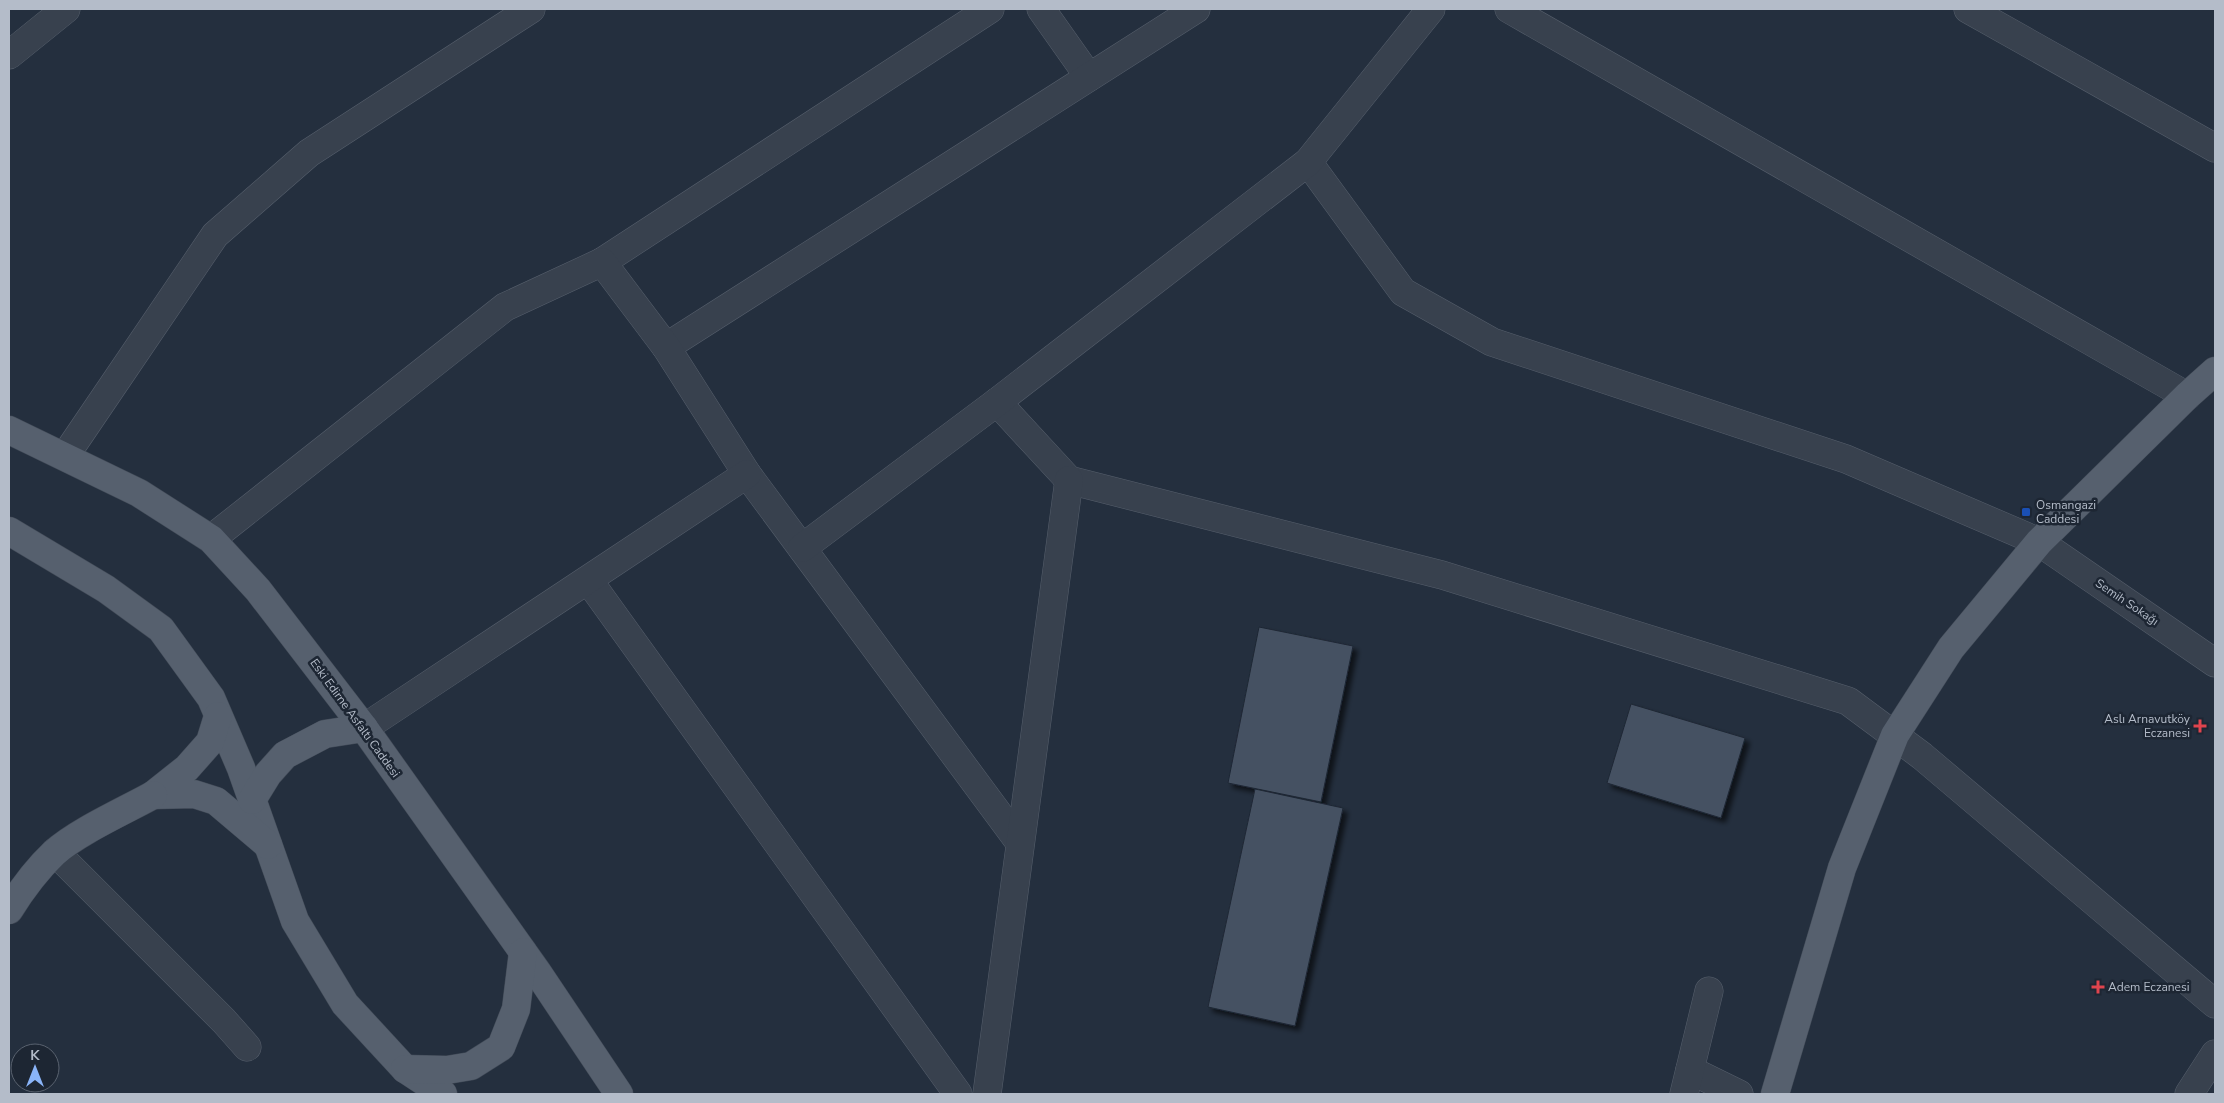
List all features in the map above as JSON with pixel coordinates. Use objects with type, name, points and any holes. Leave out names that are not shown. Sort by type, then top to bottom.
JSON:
[{"type":"main road","points":[[1775,1094],[1842,868],[1895,735],[1951,648],[2039,542],[2187,396],[2215,371]]},
{"type":"main road","name":"Eski Edirne Asfaltı Caddesi","points":[[9,430],[65,456],[138,494],[211,539],[258,590],[364,728],[523,952],[619,1094]]},
{"type":"main road","points":[[9,531],[106,589],[161,629],[211,698],[252,800],[295,921],[345,1004],[405,1069],[443,1094]]},
{"type":"main road","points":[[9,910],[25,884],[55,852],[153,795],[187,768],[210,742],[218,716]]},
{"type":"main road","points":[[252,800],[268,774],[285,755],[326,734],[364,728]]},
{"type":"main road","points":[[153,795],[194,794],[216,800],[269,846]]},
{"type":"main road","points":[[405,1069],[447,1070],[471,1066],[501,1047],[516,1009],[523,952]]},
{"type":"street","points":[[9,54],[66,9]]},
{"type":"street","points":[[65,456],[215,235],[309,153],[531,9]]},
{"type":"street","points":[[211,539],[504,307],[602,262],[990,9]]},
{"type":"street","points":[[1041,9],[1089,77]]},
{"type":"street","points":[[666,348],[1196,9]]},
{"type":"street","points":[[802,548],[997,402],[1308,162],[1431,9]]},
{"type":"street","points":[[1509,9],[2187,396]]},
{"type":"street","points":[[1968,9],[2215,148]]},
{"type":"street","name":"Semih Sokağı","points":[[1308,162],[1403,292],[1492,342],[1846,459],[2039,542],[2215,663]]},
{"type":"street","points":[[602,262],[666,348],[747,474],[1020,843]]},
{"type":"street","points":[[997,402],[1069,480],[1442,575],[1848,701],[1895,735],[2215,1004]]},
{"type":"street","points":[[364,728],[747,474]]},
{"type":"street","points":[[987,1094],[1069,480]]},
{"type":"street","points":[[589,580],[958,1094]]},
{"type":"street","points":[[55,852],[224,1021],[247,1047]]},
{"type":"street","points":[[1709,991],[1687,1082],[1739,1094]]},
{"type":"street","points":[[2189,1094],[2215,1054]]},
{"type":"building","points":[[1259,627],[1353,646],[1321,802],[1228,783]]},
{"type":"building","points":[[1631,704],[1745,738],[1721,818],[1607,783]]},
{"type":"building","points":[[1255,789],[1343,808],[1295,1026],[1208,1007]]},
{"type":"place","name":"Osmangazi Caddesi","points":[[2026,512]]},
{"type":"place","name":"Aslı Arnavutköy Eczanesi","points":[[2200,726]]},
{"type":"place","name":"Adem Eczanesi","points":[[2098,987]]}]
